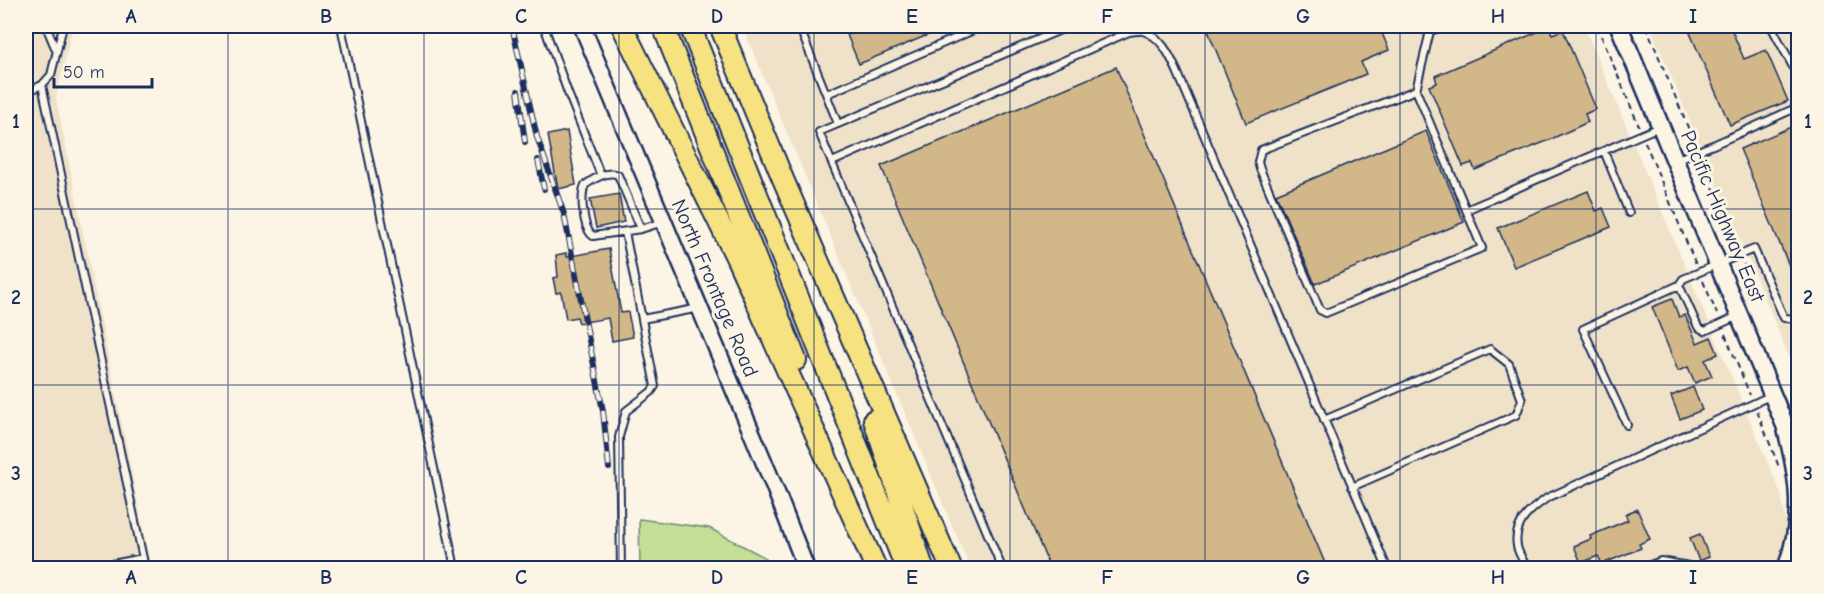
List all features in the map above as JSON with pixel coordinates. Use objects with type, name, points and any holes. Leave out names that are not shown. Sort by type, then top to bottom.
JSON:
[{"type":"highway","points":[[622,26],[737,259],[877,568]]},
{"type":"highway","points":[[663,26],[877,568]]},
{"type":"highway","points":[[690,26],[906,568]]},
{"type":"highway","points":[[720,26],[783,179],[951,568]]},
{"type":"highway","points":[[783,179],[874,419],[923,568]]},
{"type":"main road","name":"Pacific Highway East","points":[[1619,26],[1784,423]]},
{"type":"street","name":"North Frontage Road","points":[[582,26],[806,568]]},
{"type":"street","points":[[1784,423],[1798,447]]},
{"type":"street","points":[[1784,423],[1796,472],[1798,505],[1794,538],[1786,568]]},
{"type":"lane","points":[[46,26],[57,51]]},
{"type":"lane","points":[[26,92],[42,85],[51,75],[63,26]]},
{"type":"lane","points":[[341,26],[455,568]]},
{"type":"lane","points":[[544,26],[601,176]]},
{"type":"lane","points":[[799,26],[838,124]]},
{"type":"lane","points":[[827,94],[983,26]]},
{"type":"lane","points":[[1002,568],[819,132],[1070,26]]},
{"type":"lane","points":[[1411,26],[1430,32],[1446,26]]},
{"type":"lane","points":[[1771,26],[1798,76]]},
{"type":"lane","points":[[832,162],[1142,28],[1166,48],[1177,71],[1387,568]]},
{"type":"lane","points":[[1416,90],[1261,150],[1258,162],[1260,169],[1320,310],[1326,313],[1482,248],[1416,90],[1430,32]]},
{"type":"lane","points":[[42,85],[146,568]]},
{"type":"lane","points":[[1675,160],[1798,107]]},
{"type":"lane","points":[[1466,210],[1661,126]]},
{"type":"lane","points":[[1604,151],[1629,213]]},
{"type":"lane","points":[[642,229],[620,178],[613,173],[587,183],[583,189],[582,205],[588,232],[591,235],[596,237],[642,229],[664,222]]},
{"type":"lane","points":[[621,568],[619,437],[626,411],[651,392],[655,386],[625,232]]},
{"type":"lane","points":[[1627,424],[1582,329],[1679,285],[1683,279],[1754,249],[1784,318],[1798,319]]},
{"type":"lane","points":[[1679,285],[1698,327],[1705,331],[1740,315]]},
{"type":"lane","points":[[642,319],[700,308]]},
{"type":"lane","points":[[1324,420],[1490,349],[1509,363],[1522,400],[1516,415],[1352,487]]},
{"type":"lane","points":[[1527,568],[1517,545],[1519,527],[1526,513],[1547,498],[1772,395]]},
{"type":"lane","points":[[92,568],[143,558]]},
{"type":"lane","points":[[1642,568],[1662,561],[1700,568]]},
{"type":"path","points":[[1597,26],[1780,469]]},
{"type":"shaded area","points":[[26,26],[73,26],[56,98],[151,568],[26,568]]},
{"type":"shaded area","points":[[742,26],[1584,26],[1781,494],[1786,537],[1780,568],[970,568]]},
{"type":"shaded area","points":[[1650,26],[1794,26],[1798,32],[1798,378]]},
{"type":"green space","points":[[639,519],[709,528],[766,558],[769,568],[640,568]]},
{"type":"building","points":[[869,26],[949,26],[859,64],[847,35]]},
{"type":"building","points":[[1221,26],[1379,26],[1389,50],[1361,62],[1366,74],[1246,123],[1208,31]]},
{"type":"building","points":[[1687,26],[1730,26],[1744,59],[1766,50],[1788,101],[1730,125]]},
{"type":"building","points":[[1549,27],[1552,34],[1563,30],[1596,109],[1585,114],[1588,122],[1475,170],[1472,163],[1463,166],[1429,86],[1437,83],[1435,76]]},
{"type":"building","points":[[1116,67],[1327,568],[1050,568],[881,166]]},
{"type":"building","points":[[1798,124],[1798,287],[1740,149]]},
{"type":"building","points":[[567,131],[576,185],[558,189],[548,135]]},
{"type":"building","points":[[1426,131],[1464,222],[1315,284],[1276,194]]},
{"type":"building","points":[[1588,191],[1596,211],[1603,208],[1611,227],[1514,267],[1498,228]]},
{"type":"building","points":[[619,194],[624,222],[596,228],[590,199]]},
{"type":"building","points":[[609,249],[621,313],[628,312],[633,337],[612,341],[608,318],[579,323],[577,317],[566,319],[561,292],[556,293],[553,278],[558,277],[556,255],[566,253],[567,257]]},
{"type":"building","points":[[1672,299],[1679,317],[1685,315],[1697,343],[1711,337],[1718,354],[1705,360],[1712,376],[1695,383],[1688,367],[1678,371],[1652,307]]},
{"type":"building","points":[[1693,387],[1702,410],[1680,419],[1671,396]]},
{"type":"building","points":[[1637,509],[1650,539],[1639,544],[1641,548],[1602,564],[1598,556],[1581,563],[1574,546],[1591,539],[1590,536],[1628,520],[1625,514]]},
{"type":"building","points":[[1700,534],[1709,557],[1699,561],[1690,538]]},
{"type":"railway","points":[[512,26],[537,137],[564,214],[603,411],[609,468]]},
{"type":"railway","points":[[518,91],[525,142]]},
{"type":"railway","points":[[538,160],[544,189]]}]
